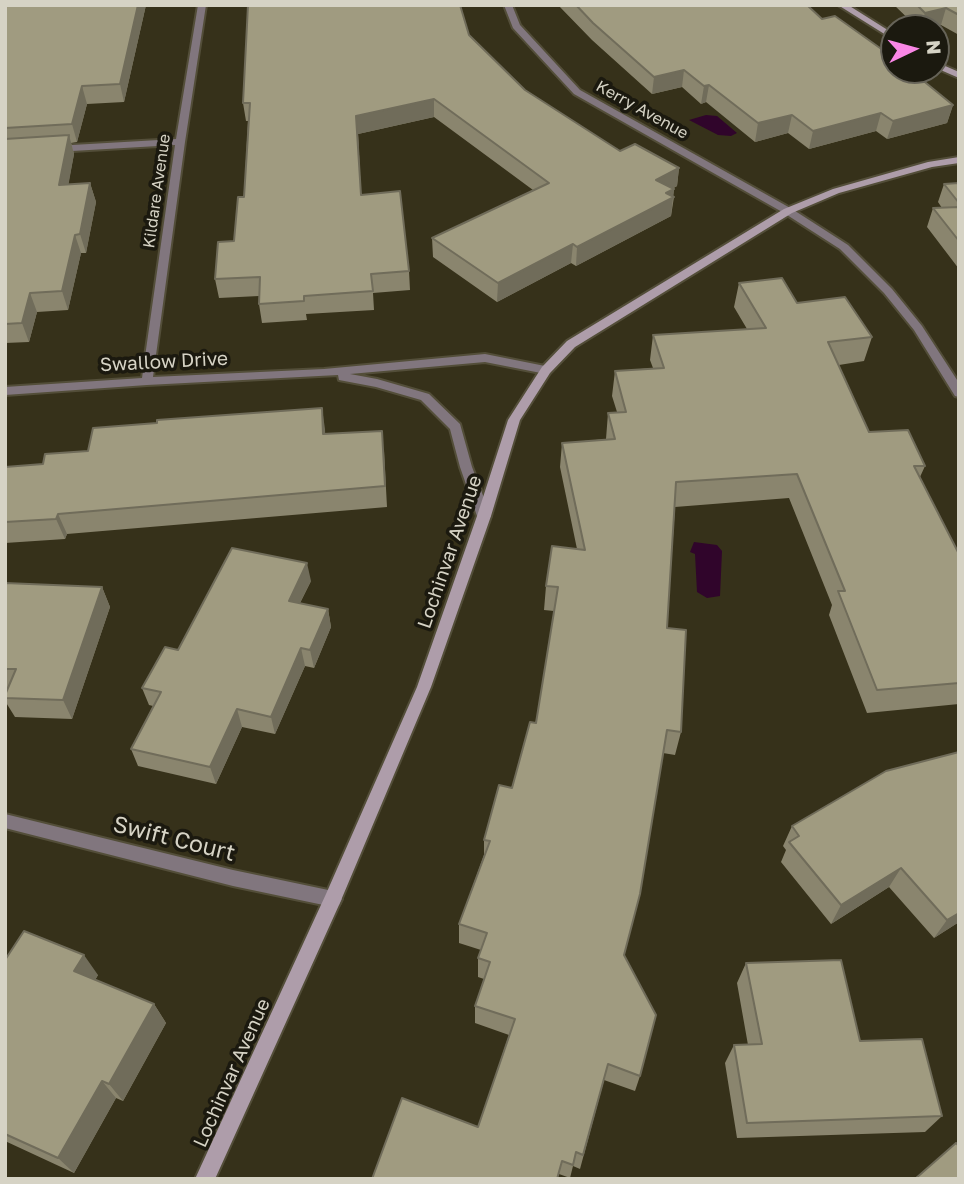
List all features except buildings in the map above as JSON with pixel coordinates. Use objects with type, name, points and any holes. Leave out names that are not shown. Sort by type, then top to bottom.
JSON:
[{"type":"street","name":"Kildare Avenue","points":[[147,381],[202,5]]},
{"type":"street","name":"Kerry Avenue","points":[[508,5],[516,26],[578,92],[788,211],[844,247],[888,291],[918,328],[959,393]]},
{"type":"street","points":[[842,5],[880,29]]},
{"type":"street","points":[[44,150],[180,142]]},
{"type":"street","name":"Lochinvar Avenue","points":[[205,1179],[332,899],[424,687],[484,516],[514,420],[546,370],[570,344],[788,211],[836,191],[931,164],[959,160]]},
{"type":"street","name":"Swallow Drive","points":[[5,391],[324,373],[485,358],[546,370]]},
{"type":"street","name":"Swallow Drive","points":[[324,373],[377,383],[425,397],[456,427],[466,467],[484,516]]},
{"type":"street","name":"Swift Court","points":[[5,821],[233,878],[332,899]]},
{"type":"shaded area","points":[[706,115],[717,116],[737,133],[731,136],[718,135],[689,120]]},
{"type":"shaded area","points":[[694,542],[717,545],[722,551],[720,596],[707,598],[697,592],[695,554],[690,552]]}]
